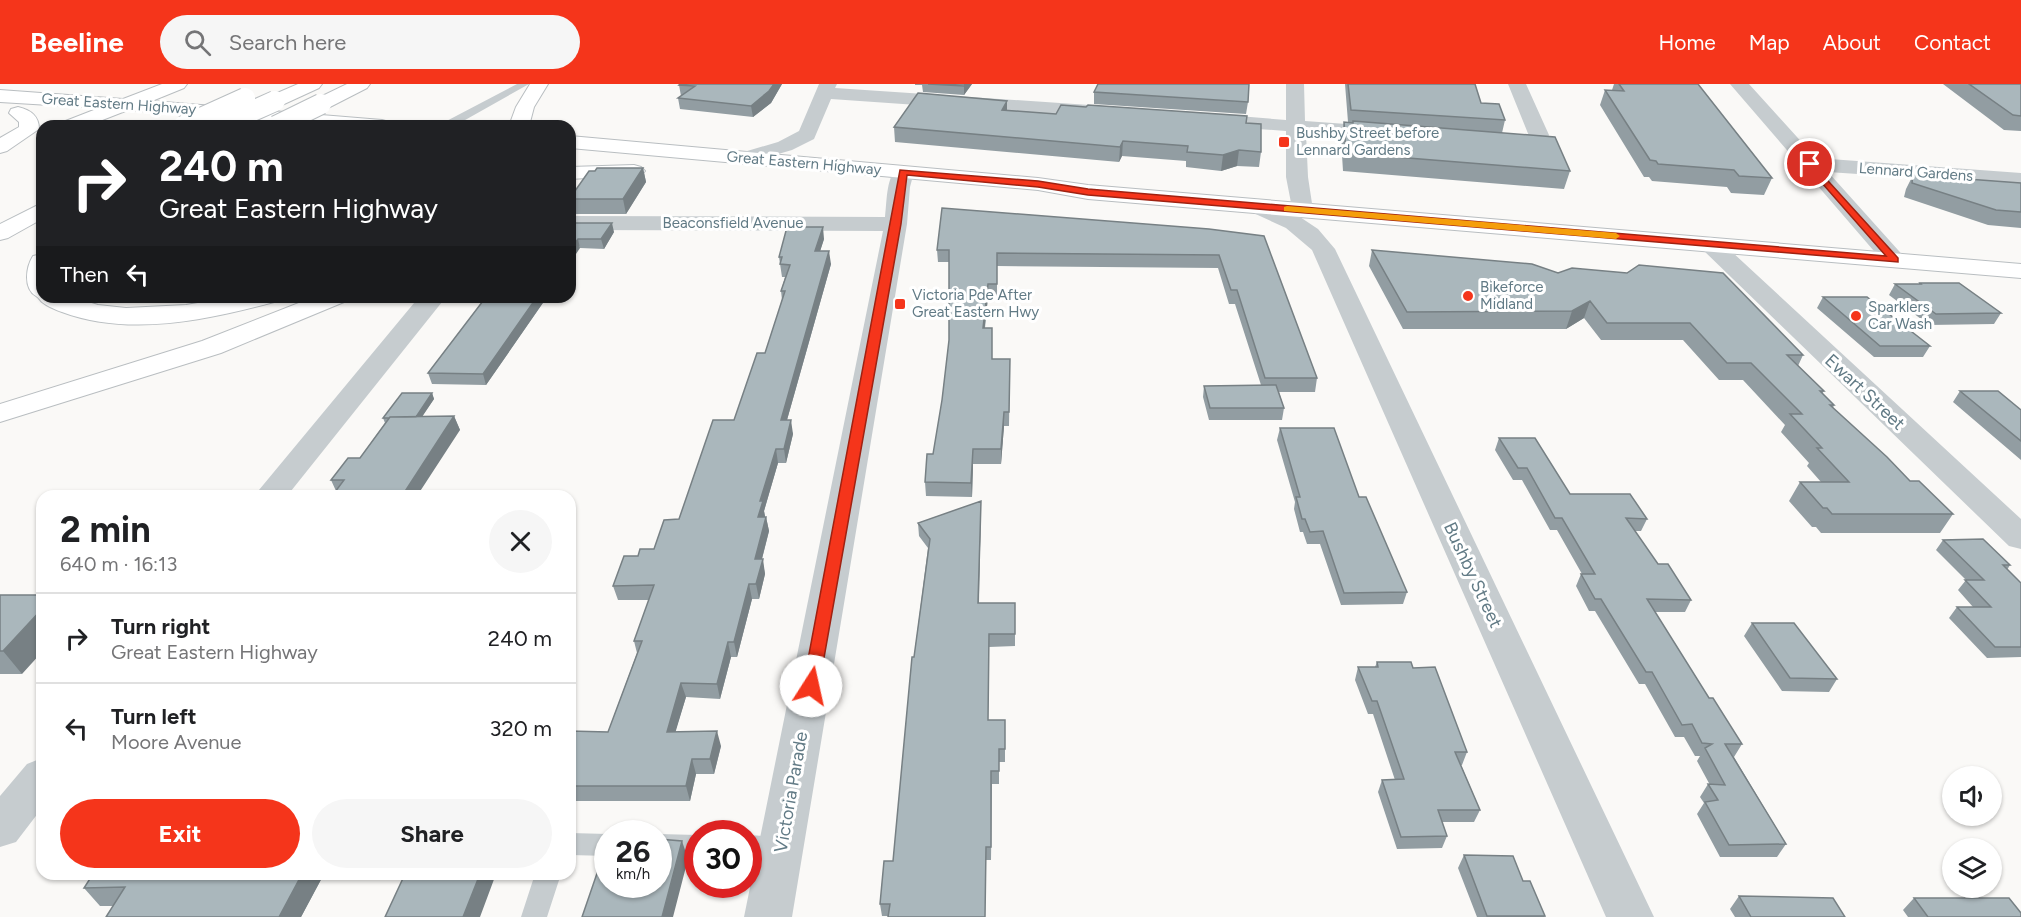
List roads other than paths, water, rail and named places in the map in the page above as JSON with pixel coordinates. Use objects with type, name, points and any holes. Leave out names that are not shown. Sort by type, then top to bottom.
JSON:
[{"type":"highway","points":[[85,120],[178,84]]},
{"type":"highway","points":[[196,120],[245,98],[313,84]]},
{"type":"highway","points":[[288,120],[361,84]]},
{"type":"highway","points":[[519,120],[539,84]]},
{"type":"highway","points":[[0,90],[57,90],[107,86]]},
{"type":"highway","points":[[230,120],[277,92]]},
{"type":"highway","name":"Great Eastern Highway","points":[[0,96],[223,111],[318,120]]},
{"type":"highway","points":[[0,147],[29,129],[29,120],[9,112]]},
{"type":"highway","name":"Great Eastern Highway","points":[[9,112],[59,120]]},
{"type":"highway","points":[[0,155],[36,140]]},
{"type":"highway","name":"Great Eastern Highway","points":[[576,143],[738,166],[901,179]]},
{"type":"highway","name":"Great Eastern Highway","points":[[576,161],[738,166],[824,165],[901,179],[1025,196],[1073,190],[1257,206],[1308,223],[1365,215],[2021,271]]},
{"type":"highway","points":[[676,172],[738,166]]},
{"type":"highway","points":[[576,173],[654,171]]},
{"type":"highway","points":[[0,215],[36,197]]},
{"type":"highway","points":[[0,233],[36,213]]},
{"type":"highway","points":[[63,303],[92,312],[140,315],[204,310],[237,303]]},
{"type":"highway","points":[[0,413],[187,355],[271,326],[322,303]]},
{"type":"street","name":"Bushby Street","points":[[1295,84],[1294,126],[1297,177],[1308,223],[1329,261],[1630,917]]},
{"type":"street","points":[[1482,139],[1530,142],[1538,140],[1539,135],[1516,84]]},
{"type":"street","points":[[1739,84],[1894,260]]},
{"type":"street","points":[[738,166],[807,135],[826,88],[1054,100],[1120,113]]},
{"type":"street","points":[[1178,117],[1412,134]]},
{"type":"street","points":[[807,135],[815,154],[824,165]]},
{"type":"street","name":"Lennard Gardens","points":[[1810,164],[2021,179]]},
{"type":"street","name":"Victoria Parade","points":[[768,917],[765,847],[896,224],[901,179]]},
{"type":"street","name":"Beaconsfield Avenue","points":[[576,223],[896,224]]},
{"type":"street","name":"Ewart Street","points":[[1710,244],[2021,538]]},
{"type":"street","points":[[275,490],[429,303]]},
{"type":"street","points":[[0,828],[36,783]]},
{"type":"lane","points":[[458,120],[524,84]]},
{"type":"lane","points":[[576,844],[594,845]]},
{"type":"lane","points":[[534,917],[546,880]]},
{"type":"place","name":"Bushby Street before Lennard Gardens","points":[[1284,142]]},
{"type":"place","name":"Bikeforce Midland","points":[[1468,296]]},
{"type":"place","name":"Victoria Pde After Great Eastern Hwy","points":[[900,304]]},
{"type":"place","name":"Sparklers Car Wash","points":[[1856,316]]}]
